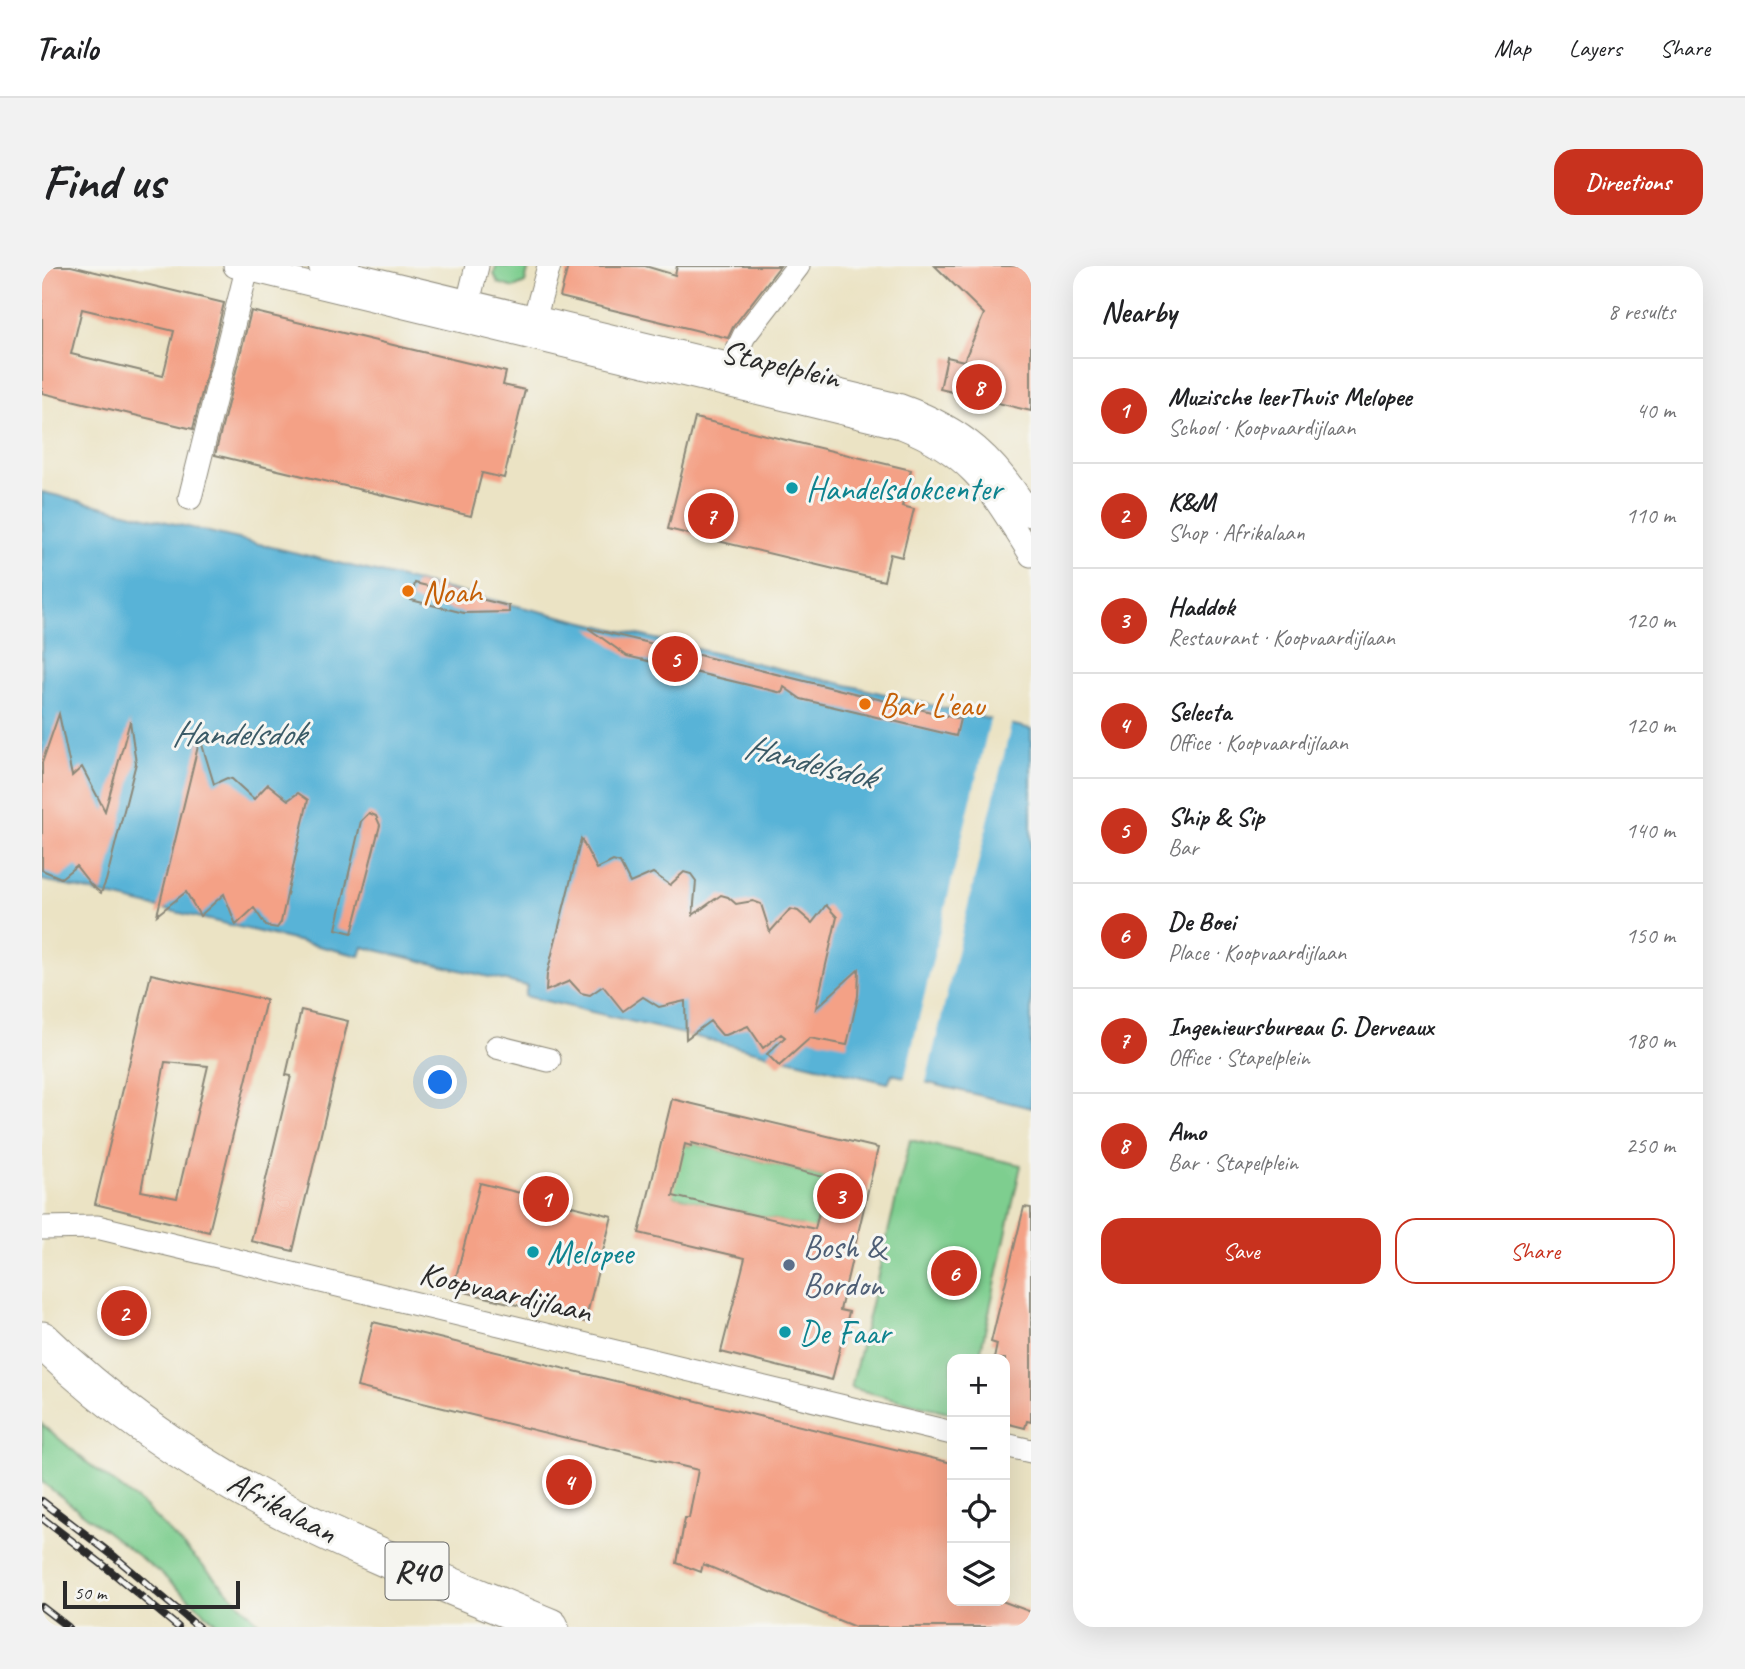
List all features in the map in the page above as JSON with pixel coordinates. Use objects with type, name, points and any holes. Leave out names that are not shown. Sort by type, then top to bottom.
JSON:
[{"type":"main road","name":"Afrikalaan","points":[[42,1340],[126,1413],[251,1493],[333,1535],[550,1627]]},
{"type":"street","points":[[320,266],[466,311]]},
{"type":"street","points":[[466,311],[477,266]]},
{"type":"street","points":[[532,327],[549,266]]},
{"type":"street","points":[[731,364],[744,336],[798,266]]},
{"type":"street","points":[[190,498],[241,267],[466,311]]},
{"type":"street","name":"Stapelplein","points":[[466,311],[618,348],[901,427],[924,436],[1014,490],[1031,555]]},
{"type":"street","name":"Stapelplein","points":[[618,348],[731,364],[928,415],[975,445],[1014,490],[1031,515]]},
{"type":"street","points":[[497,1048],[549,1060]]},
{"type":"street","name":"Koopvaardijlaan","points":[[42,1228],[97,1227],[947,1432]]},
{"type":"street","points":[[1010,1446],[1031,1451]]},
{"type":"green space","points":[[496,266],[529,266],[525,283],[514,288],[498,283],[494,274]]},
{"type":"green space","points":[[910,1140],[1021,1165],[980,1354],[947,1354],[947,1412],[851,1388]]},
{"type":"green space","points":[[670,1141],[691,1146],[692,1143],[827,1178],[807,1260],[802,1226],[673,1196]]},
{"type":"green space","points":[[42,1424],[144,1506],[263,1627],[221,1627],[159,1572],[42,1482]]},
{"type":"water","name":"Handelsdok","points":[[42,492],[1031,729],[1031,1108],[892,1074],[888,1083],[525,996],[527,986],[363,947],[360,956],[42,880]]},
{"type":"pier","points":[[991,716],[1012,721],[925,1086],[904,1081]]},
{"type":"building","points":[[47,266],[71,266],[224,303],[193,429],[42,393],[42,286]],"holes":[[[82,309],[174,331],[163,376],[71,354]]]},
{"type":"building","points":[[568,266],[645,266],[675,275],[677,266],[780,266],[733,327],[728,338],[560,297]]},
{"type":"building","points":[[935,266],[1031,266],[1031,411],[940,389],[947,357],[964,361],[984,314]]},
{"type":"building","points":[[251,311],[506,372],[503,385],[525,390],[504,478],[482,473],[471,516],[215,455]]},
{"type":"building","name":"Handelsdokcenter","points":[[695,418],[911,470],[902,506],[914,509],[902,557],[890,554],[884,581],[668,529]]},
{"type":"building","points":[[415,583],[509,606],[509,612],[464,613],[411,600]]},
{"type":"building","points":[[588,628],[960,719],[956,736],[801,699],[784,687],[782,693],[627,656]]},
{"type":"building","points":[[59,714],[72,776],[82,767],[105,811],[130,721],[136,763],[101,893],[76,866],[61,878],[42,870],[42,763]]},
{"type":"building","points":[[200,738],[214,784],[227,778],[232,779],[254,799],[268,784],[288,800],[298,793],[308,800],[281,922],[277,928],[266,926],[254,908],[236,925],[224,894],[200,916],[186,892],[157,915]]},
{"type":"building","points":[[369,813],[376,816],[380,825],[352,933],[336,929],[361,821]]},
{"type":"building","points":[[581,839],[597,869],[613,861],[620,863],[630,883],[653,873],[670,885],[684,872],[691,874],[696,881],[693,915],[721,895],[736,904],[753,901],[761,904],[770,932],[790,909],[798,911],[812,923],[826,905],[837,917],[816,1008],[859,969],[858,996],[847,1045],[810,1038],[779,1066],[767,1054],[785,1037],[781,1034],[763,1048],[748,1026],[722,1035],[710,1021],[686,1039],[685,1001],[659,1007],[643,997],[623,1011],[603,986],[590,995],[581,993],[570,981],[546,991],[547,974]]},
{"type":"building","points":[[151,974],[266,1000],[209,1232],[95,1204]],"holes":[[[165,1062],[208,1066],[177,1198],[141,1191]]]},
{"type":"building","points":[[301,1010],[348,1021],[293,1251],[251,1241],[291,1076],[286,1075]]},
{"type":"building","points":[[672,1099],[878,1148],[840,1310],[849,1312],[832,1380],[721,1352],[745,1258],[639,1233]],"holes":[[[692,1143],[827,1178],[815,1229],[673,1196],[685,1144],[691,1146]]]},
{"type":"building","name":"Melopee","points":[[480,1183],[612,1216],[585,1322],[453,1289]]},
{"type":"building","points":[[1024,1207],[1031,1208],[1031,1422],[1027,1421],[1025,1428],[1010,1424],[1010,1354],[995,1354],[997,1344],[991,1342]]},
{"type":"building","points":[[373,1322],[947,1462],[947,1606],[1010,1604],[1031,1612],[1031,1627],[855,1627],[703,1564],[701,1572],[677,1563],[685,1518],[689,1518],[698,1470],[357,1387]]},
{"type":"railway","points":[[42,1501],[115,1557],[198,1627]]},
{"type":"railway","points":[[42,1518],[178,1627]]},
{"type":"railway","points":[[42,1607],[68,1627]]},
{"type":"place","name":"Amo","points":[[979,387]]},
{"type":"place","name":"Handelsdokcenter","points":[[792,488]]},
{"type":"place","name":"Ingenieursbureau G. Derveaux","points":[[711,516]]},
{"type":"place","name":"Noah","points":[[408,591]]},
{"type":"place","name":"Ship & Sip","points":[[675,659]]},
{"type":"place","name":"Bar L'eau","points":[[865,704]]},
{"type":"place","name":"Haddok","points":[[840,1196]]},
{"type":"place","name":"Muzische leerThuis Melopee","points":[[546,1199]]},
{"type":"place","name":"Melopee","points":[[533,1252]]},
{"type":"place","name":"Bosh & Bordon","points":[[789,1265]]},
{"type":"place","name":"De Boei","points":[[954,1273]]},
{"type":"place","name":"K&M","points":[[124,1313]]},
{"type":"place","name":"De Faar","points":[[785,1332]]},
{"type":"place","name":"Selecta","points":[[569,1482]]}]
